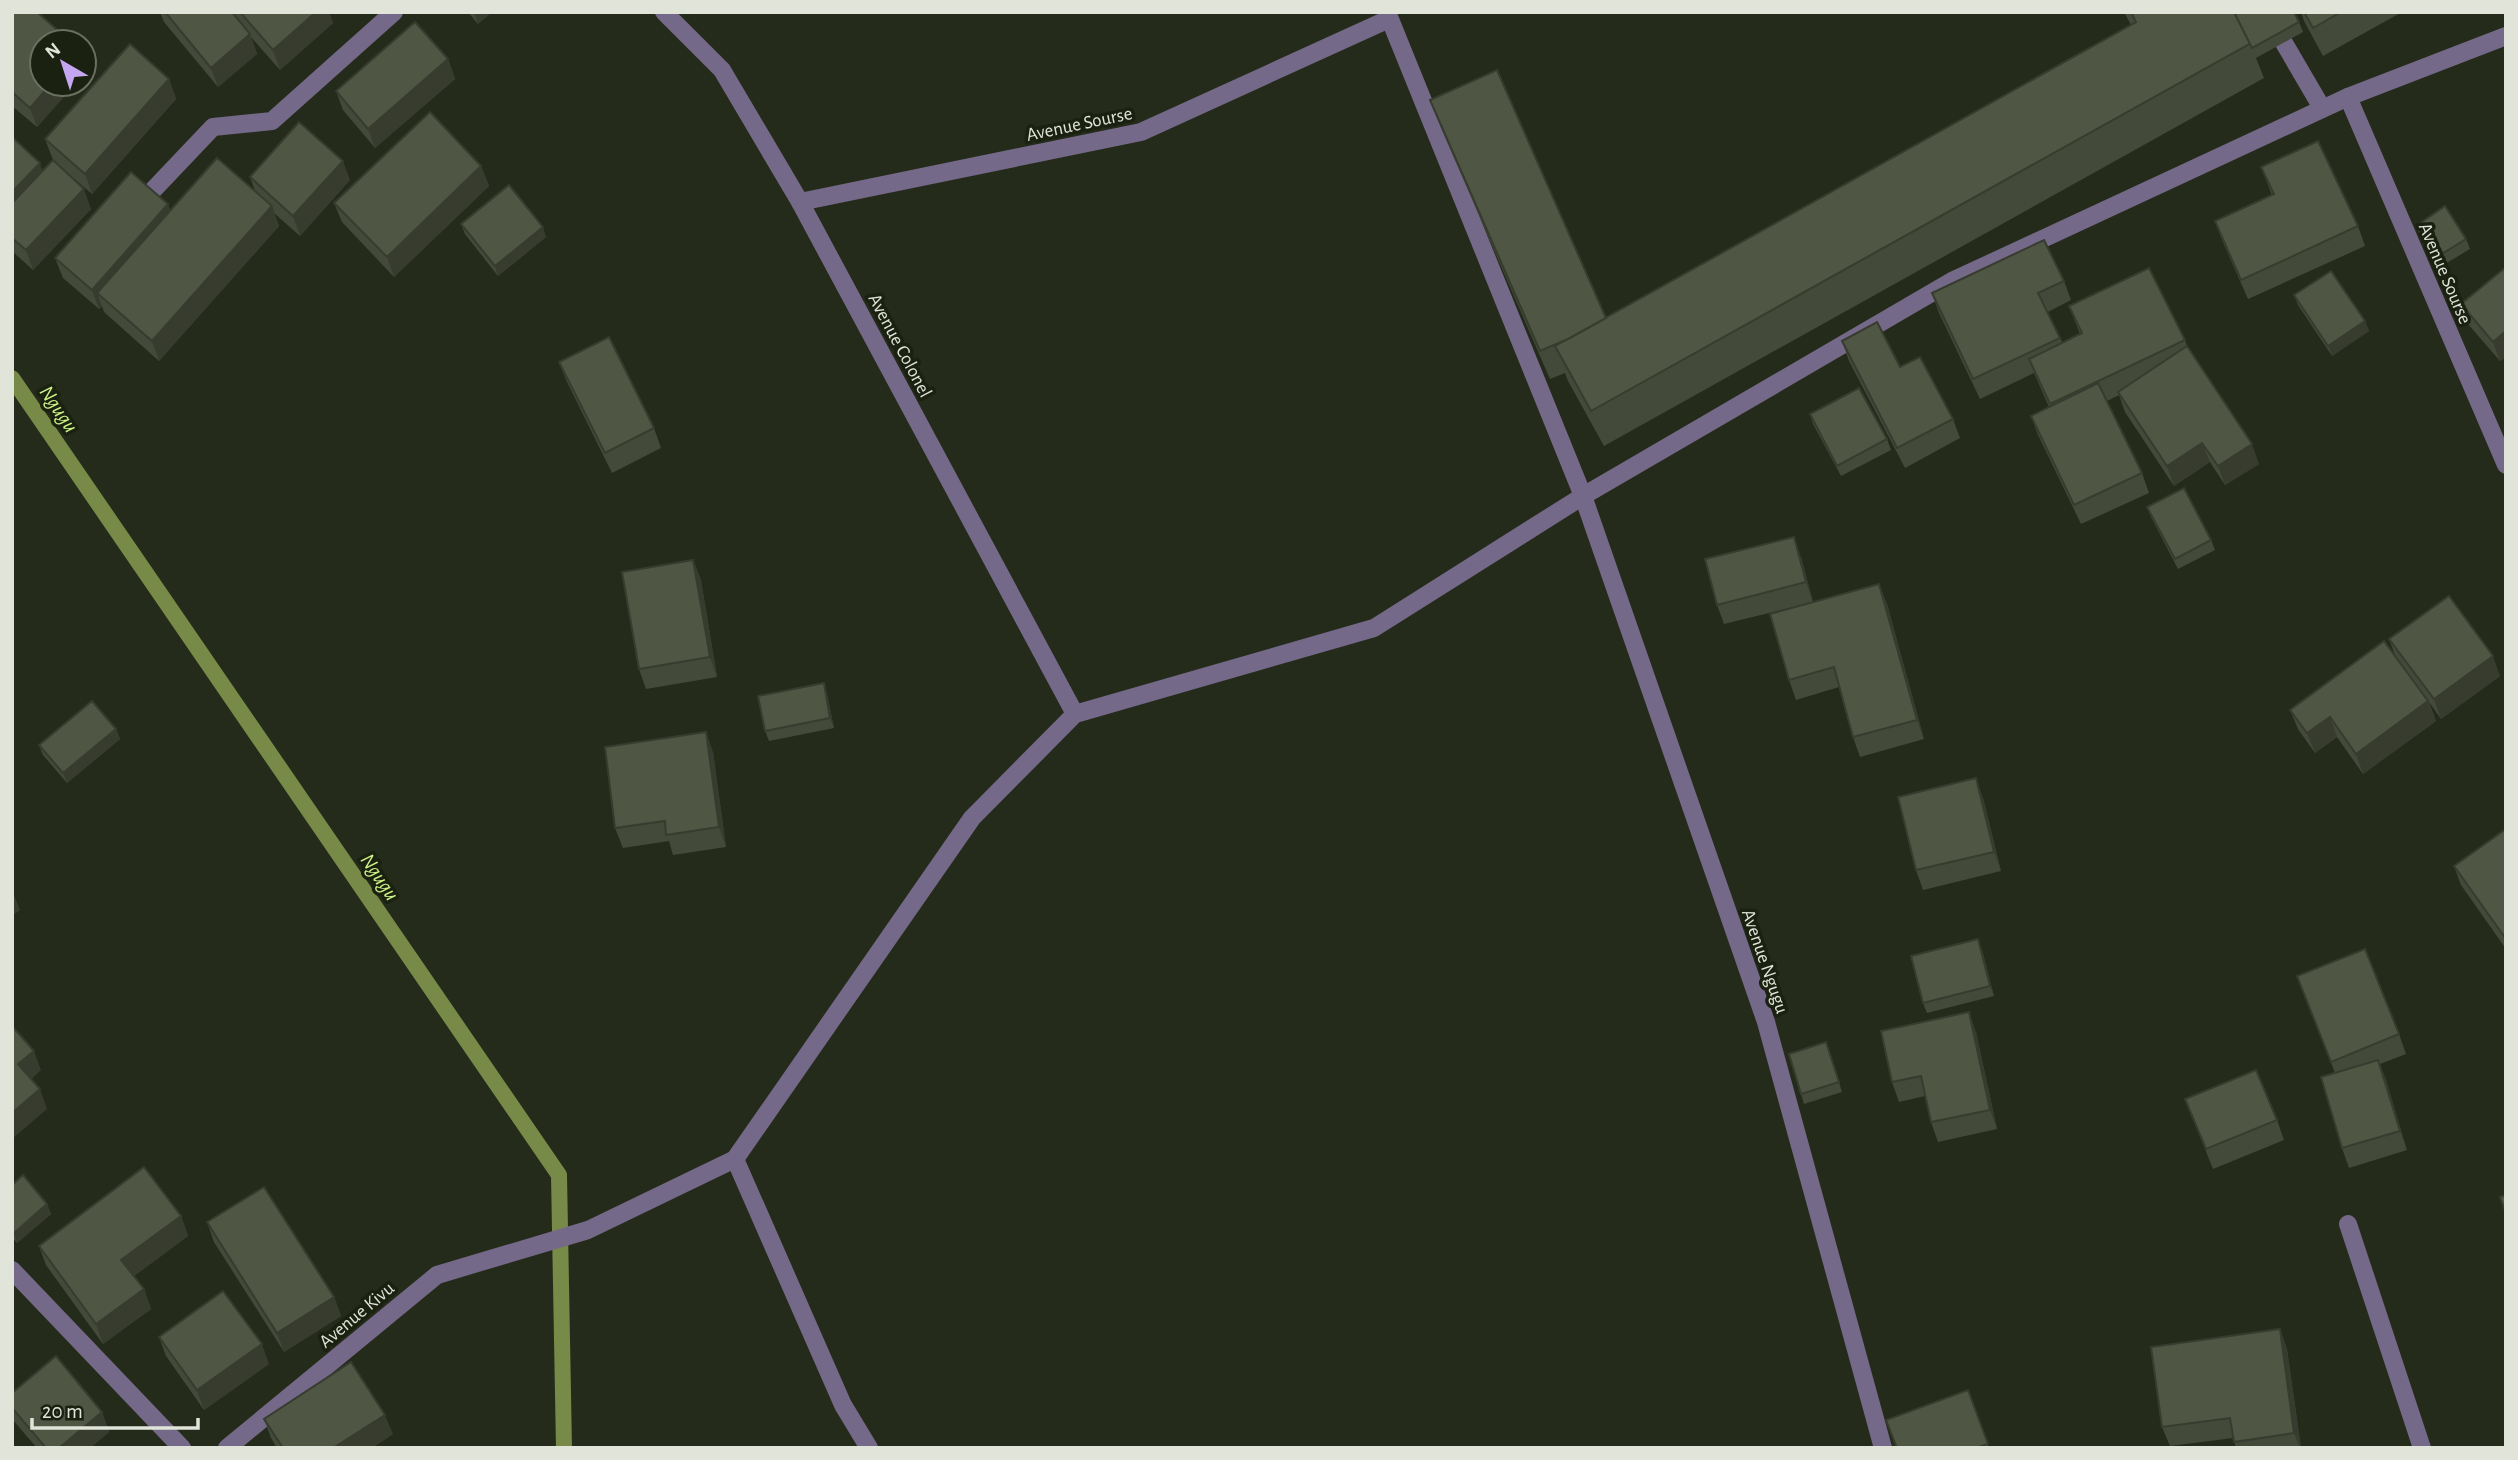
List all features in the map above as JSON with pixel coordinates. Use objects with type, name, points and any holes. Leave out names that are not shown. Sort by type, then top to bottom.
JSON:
[{"type":"street","points":[[122,222],[214,127],[272,121],[394,12]]},
{"type":"street","name":"Avenue Colonel","points":[[664,12],[722,70],[800,202],[1075,714]]},
{"type":"street","points":[[2266,12],[2322,108]]},
{"type":"street","name":"Avenue Sourse","points":[[800,202],[1141,132],[1388,15]]},
{"type":"street","name":"Avenue Ngugu","points":[[1388,15],[1583,496],[1766,1022],[1882,1448]]},
{"type":"street","points":[[869,1448],[843,1405],[734,1159],[972,818],[1075,714],[1374,628],[1583,496],[1952,281],[2322,108],[2506,36]]},
{"type":"street","name":"Avenue Sourse","points":[[2348,97],[2506,465]]},
{"type":"street","name":"Avenue Kivu","points":[[227,1448],[437,1275],[588,1230],[734,1159]]},
{"type":"street","points":[[2348,1224],[2422,1448]]},
{"type":"street","points":[[12,1270],[182,1448]]},
{"type":"building","points":[[12,12],[37,12],[55,28],[28,28],[28,98],[39,98],[30,108],[12,92]]},
{"type":"building","points":[[165,12],[232,12],[250,34],[211,68]]},
{"type":"building","points":[[240,12],[316,12],[273,50]]},
{"type":"building","points":[[2131,12],[2234,12],[2251,43],[1591,411],[1555,346],[2136,22]]},
{"type":"building","points":[[2234,12],[2294,12],[2299,22],[2252,48]]},
{"type":"building","points":[[2304,12],[2341,12],[2313,28]]},
{"type":"building","points":[[415,22],[448,59],[368,129],[336,91]]},
{"type":"building","points":[[130,44],[169,79],[85,174],[45,139],[82,98],[98,98],[98,80]]},
{"type":"building","points":[[1497,70],[1606,318],[1540,351],[1430,100]]},
{"type":"building","points":[[430,112],[481,166],[387,257],[334,203]]},
{"type":"building","points":[[299,122],[343,161],[293,216],[250,177]]},
{"type":"building","points":[[12,137],[40,163],[12,192]]},
{"type":"building","points":[[2318,141],[2358,226],[2241,280],[2215,221],[2274,194],[2261,167]]},
{"type":"building","points":[[217,158],[272,206],[152,341],[97,293]]},
{"type":"building","points":[[53,160],[84,189],[26,250],[12,238],[12,203]]},
{"type":"building","points":[[131,172],[168,204],[92,290],[55,258]]},
{"type":"building","points":[[509,185],[543,227],[495,266],[461,224]]},
{"type":"building","points":[[2445,206],[2466,239],[2437,257],[2416,226]]},
{"type":"building","points":[[2044,240],[2064,281],[2038,293],[2060,338],[1973,379],[1932,293]]},
{"type":"building","points":[[2506,267],[2506,331],[2493,342],[2461,304]]},
{"type":"building","points":[[2149,268],[2185,340],[2050,404],[2029,359],[2082,333],[2069,306]]},
{"type":"building","points":[[2331,271],[2365,321],[2328,346],[2294,295]]},
{"type":"building","points":[[1877,322],[1900,367],[1920,357],[1953,419],[1897,448],[1842,341]]},
{"type":"building","points":[[609,337],[654,428],[605,453],[559,362]]},
{"type":"building","points":[[2187,346],[2252,444],[2218,466],[2202,443],[2167,466],[2118,392]]},
{"type":"building","points":[[2098,383],[2142,473],[2074,505],[2031,416]]},
{"type":"building","points":[[1859,388],[1887,439],[1837,466],[1810,414]]},
{"type":"building","points":[[2184,488],[2211,540],[2175,559],[2147,507]]},
{"type":"building","points":[[1794,537],[1806,582],[1717,605],[1705,559]]},
{"type":"building","points":[[693,560],[710,657],[639,669],[622,572]]},
{"type":"building","points":[[1879,584],[1917,720],[1853,737],[1834,667],[1789,680],[1770,614]]},
{"type":"building","points":[[2449,596],[2493,656],[2434,699],[2389,639]]},
{"type":"building","points":[[2384,641],[2428,701],[2356,754],[2330,717],[2307,733],[2290,710]]},
{"type":"building","points":[[824,683],[830,718],[765,731],[758,696]]},
{"type":"building","points":[[92,701],[116,729],[63,773],[39,745]]},
{"type":"building","points":[[706,732],[719,827],[666,835],[665,821],[615,828],[605,747]]},
{"type":"building","points":[[1976,778],[1994,852],[1916,870],[1898,797]]},
{"type":"building","points":[[2506,829],[2506,939],[2454,866]]},
{"type":"building","points":[[1978,939],[1990,986],[1923,1003],[1911,956]]},
{"type":"building","points":[[2365,949],[2399,1034],[2331,1062],[2297,976]]},
{"type":"building","points":[[1969,1012],[1990,1110],[1931,1122],[1921,1076],[1892,1082],[1881,1031]]},
{"type":"building","points":[[12,1026],[34,1051],[18,1064],[40,1089],[12,1113]]},
{"type":"building","points":[[1826,1042],[1839,1082],[1801,1094],[1789,1054]]},
{"type":"building","points":[[2378,1060],[2400,1131],[2342,1148],[2321,1077]]},
{"type":"building","points":[[2256,1070],[2277,1120],[2206,1149],[2185,1099]]},
{"type":"building","points":[[144,1167],[181,1216],[121,1260],[144,1289],[96,1324],[39,1246]]},
{"type":"building","points":[[23,1175],[47,1204],[14,1233],[12,1185]]},
{"type":"building","points":[[264,1187],[334,1297],[277,1333],[207,1222]]},
{"type":"building","points":[[2506,1195],[2506,1213],[2500,1197]]},
{"type":"building","points":[[223,1291],[262,1344],[197,1390],[159,1337]]},
{"type":"building","points":[[2280,1329],[2294,1433],[2234,1442],[2230,1418],[2162,1427],[2151,1347]]},
{"type":"building","points":[[56,1356],[102,1412],[59,1448],[46,1448],[12,1408],[12,1393]]},
{"type":"building","points":[[351,1362],[385,1415],[333,1448],[283,1448],[264,1419]]},
{"type":"building","points":[[1968,1390],[1988,1444],[1976,1448],[1897,1448],[1886,1420]]},
{"type":"waterway","name":"Ngugu","points":[[12,378],[559,1175],[564,1448]]}]
